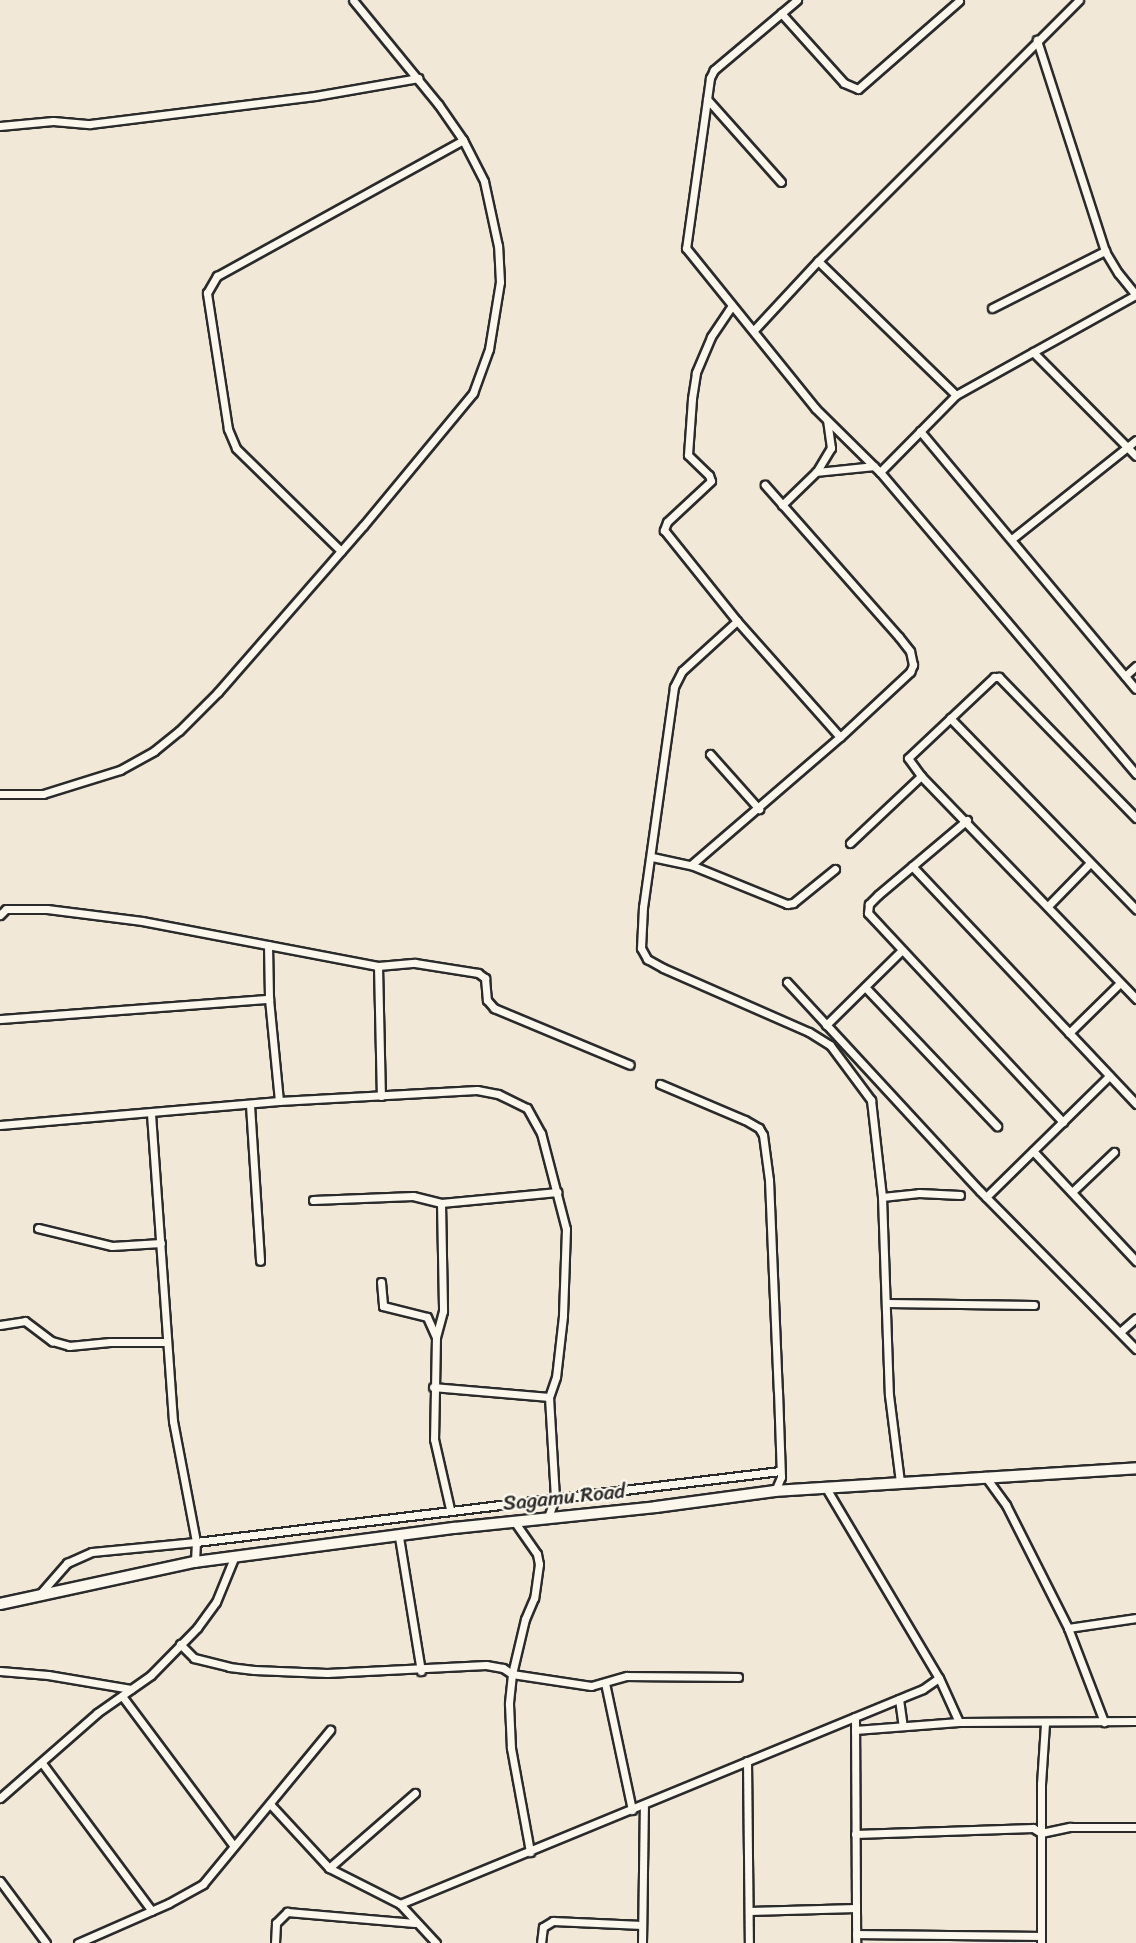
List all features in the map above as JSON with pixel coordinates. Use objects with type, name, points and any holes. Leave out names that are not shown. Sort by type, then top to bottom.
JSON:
[{"type":"highway","name":"Sagamu Road","points":[[0,1604],[195,1562],[514,1521],[656,1507],[775,1491],[985,1475],[1136,1468]]},
{"type":"street","points":[[0,793],[43,794],[120,770],[154,751],[218,692],[473,393],[489,349],[500,282],[498,246],[484,181],[463,140],[418,78],[353,0]]},
{"type":"street","points":[[797,0],[714,70],[710,78],[686,248],[731,307],[754,330],[827,421],[877,469],[1136,774]]},
{"type":"street","points":[[754,330],[818,261],[1079,0]]},
{"type":"street","points":[[782,13],[844,83],[858,89],[959,1]]},
{"type":"street","points":[[816,471],[877,469],[956,395],[1136,295],[1105,251],[1037,40]]},
{"type":"street","points":[[0,126],[53,121],[90,124],[338,93],[418,78]]},
{"type":"street","points":[[707,99],[781,182]]},
{"type":"street","points":[[341,551],[236,448],[228,429],[210,329],[207,292],[217,276],[463,140]]},
{"type":"street","points":[[992,308],[1105,251]]},
{"type":"street","points":[[818,261],[956,395]]},
{"type":"street","points":[[731,307],[711,337],[696,373],[692,400],[688,455],[709,475],[711,481],[667,522],[664,530],[737,621],[840,737]]},
{"type":"street","points":[[1033,352],[1136,456]]},
{"type":"street","points":[[782,505],[816,471],[831,447],[827,421]]},
{"type":"street","points":[[920,431],[1013,538],[1136,689]]},
{"type":"street","points":[[1013,538],[1136,440]]},
{"type":"street","points":[[691,865],[759,809],[910,672],[913,658],[899,637],[765,485]]},
{"type":"street","points":[[737,621],[682,671],[674,687],[643,907],[642,954],[663,968],[809,1032],[830,1045],[871,1100],[882,1197],[889,1395],[900,1482]]},
{"type":"street","points":[[1125,676],[1136,666]]},
{"type":"street","points":[[1136,818],[999,677],[994,677],[911,752],[910,764],[967,820],[1136,999]]},
{"type":"street","points":[[950,718],[1136,909]]},
{"type":"street","points":[[710,754],[759,809]]},
{"type":"street","points":[[850,843],[922,776]]},
{"type":"street","points":[[967,820],[866,909],[901,951],[1063,1122]]},
{"type":"street","points":[[652,857],[691,865],[787,904],[793,903],[835,869]]},
{"type":"street","points":[[1048,905],[1090,863]]},
{"type":"street","points":[[912,866],[1136,1104]]},
{"type":"street","points":[[0,915],[6,909],[32,908],[142,921],[378,966],[435,964],[482,975],[487,982],[487,1000],[494,1008],[629,1065]]},
{"type":"street","points":[[268,945],[269,999],[279,1101]]},
{"type":"street","points":[[826,1025],[901,951]]},
{"type":"street","points":[[378,966],[380,1096]]},
{"type":"street","points":[[787,982],[986,1196],[1136,1349]]},
{"type":"street","points":[[1069,1033],[1120,983]]},
{"type":"street","points":[[865,987],[997,1126]]},
{"type":"street","points":[[0,1018],[269,999]]},
{"type":"street","points":[[986,1196],[1109,1076]]},
{"type":"street","points":[[660,1084],[737,1116],[759,1128],[763,1135],[775,1301],[781,1477],[775,1491]]},
{"type":"street","points":[[0,1125],[31,1120],[151,1114],[279,1101],[477,1090],[515,1100],[527,1108],[537,1121],[566,1230],[564,1294],[556,1377],[549,1397],[555,1498],[548,1517]]},
{"type":"street","points":[[250,1105],[260,1261]]},
{"type":"street","points":[[151,1114],[173,1421],[196,1542],[195,1562]]},
{"type":"street","points":[[1033,1151],[1136,1261]]},
{"type":"street","points":[[1072,1192],[1114,1152]]},
{"type":"street","points":[[313,1200],[413,1196],[440,1203],[557,1192]]},
{"type":"street","points":[[882,1197],[919,1193],[960,1195]]},
{"type":"street","points":[[440,1203],[443,1311],[436,1337],[433,1387],[435,1451],[450,1509]]},
{"type":"street","points":[[38,1228],[112,1246],[161,1243]]},
{"type":"street","points":[[381,1282],[383,1307],[427,1317],[436,1337]]},
{"type":"street","points":[[887,1303],[1034,1305]]},
{"type":"street","points":[[1120,1332],[1136,1318]]},
{"type":"street","points":[[0,1325],[24,1321],[52,1341],[69,1346],[110,1342],[167,1342]]},
{"type":"street","points":[[433,1387],[549,1397]]},
{"type":"street","points":[[38,1595],[67,1563],[92,1552],[196,1542],[450,1509],[780,1471]]},
{"type":"street","points":[[985,1475],[1006,1505],[1068,1628],[1104,1722]]},
{"type":"street","points":[[826,1488],[939,1678],[959,1722]]},
{"type":"street","points":[[514,1521],[537,1554],[539,1564],[534,1598],[524,1619],[512,1674],[509,1704],[512,1748],[530,1852]]},
{"type":"street","points":[[399,1537],[421,1671]]},
{"type":"street","points":[[0,1798],[97,1713],[151,1675],[216,1602],[234,1558]]},
{"type":"street","points":[[1068,1628],[1136,1618]]},
{"type":"street","points":[[180,1644],[194,1658],[229,1667],[327,1673],[421,1671],[486,1665],[503,1668],[512,1674],[583,1685],[605,1683],[627,1676],[738,1677]]},
{"type":"street","points":[[0,1671],[131,1689]]},
{"type":"street","points":[[400,1904],[644,1806],[923,1689],[939,1678]]},
{"type":"street","points":[[605,1683],[632,1811]]},
{"type":"street","points":[[122,1696],[233,1845]]},
{"type":"street","points":[[899,1699],[903,1726]]},
{"type":"street","points":[[855,1717],[856,1939],[1041,1940],[1045,1723]]},
{"type":"street","points":[[855,1730],[959,1722],[1136,1721]]},
{"type":"street","points":[[78,1943],[152,1911],[203,1884],[330,1730]]},
{"type":"street","points":[[747,1761],[749,1943]]},
{"type":"street","points":[[42,1762],[152,1911]]},
{"type":"street","points":[[329,1868],[415,1793]]},
{"type":"street","points":[[270,1804],[329,1868],[400,1904],[436,1943]]},
{"type":"street","points":[[642,1943],[644,1806]]},
{"type":"street","points":[[856,1834],[1033,1828],[1041,1833],[1070,1827],[1136,1827]]},
{"type":"street","points":[[0,1881],[46,1943]]},
{"type":"street","points":[[749,1911],[856,1908]]},
{"type":"street","points":[[275,1943],[276,1923],[287,1912],[415,1923]]},
{"type":"street","points":[[541,1943],[542,1927],[554,1921],[642,1925]]}]
